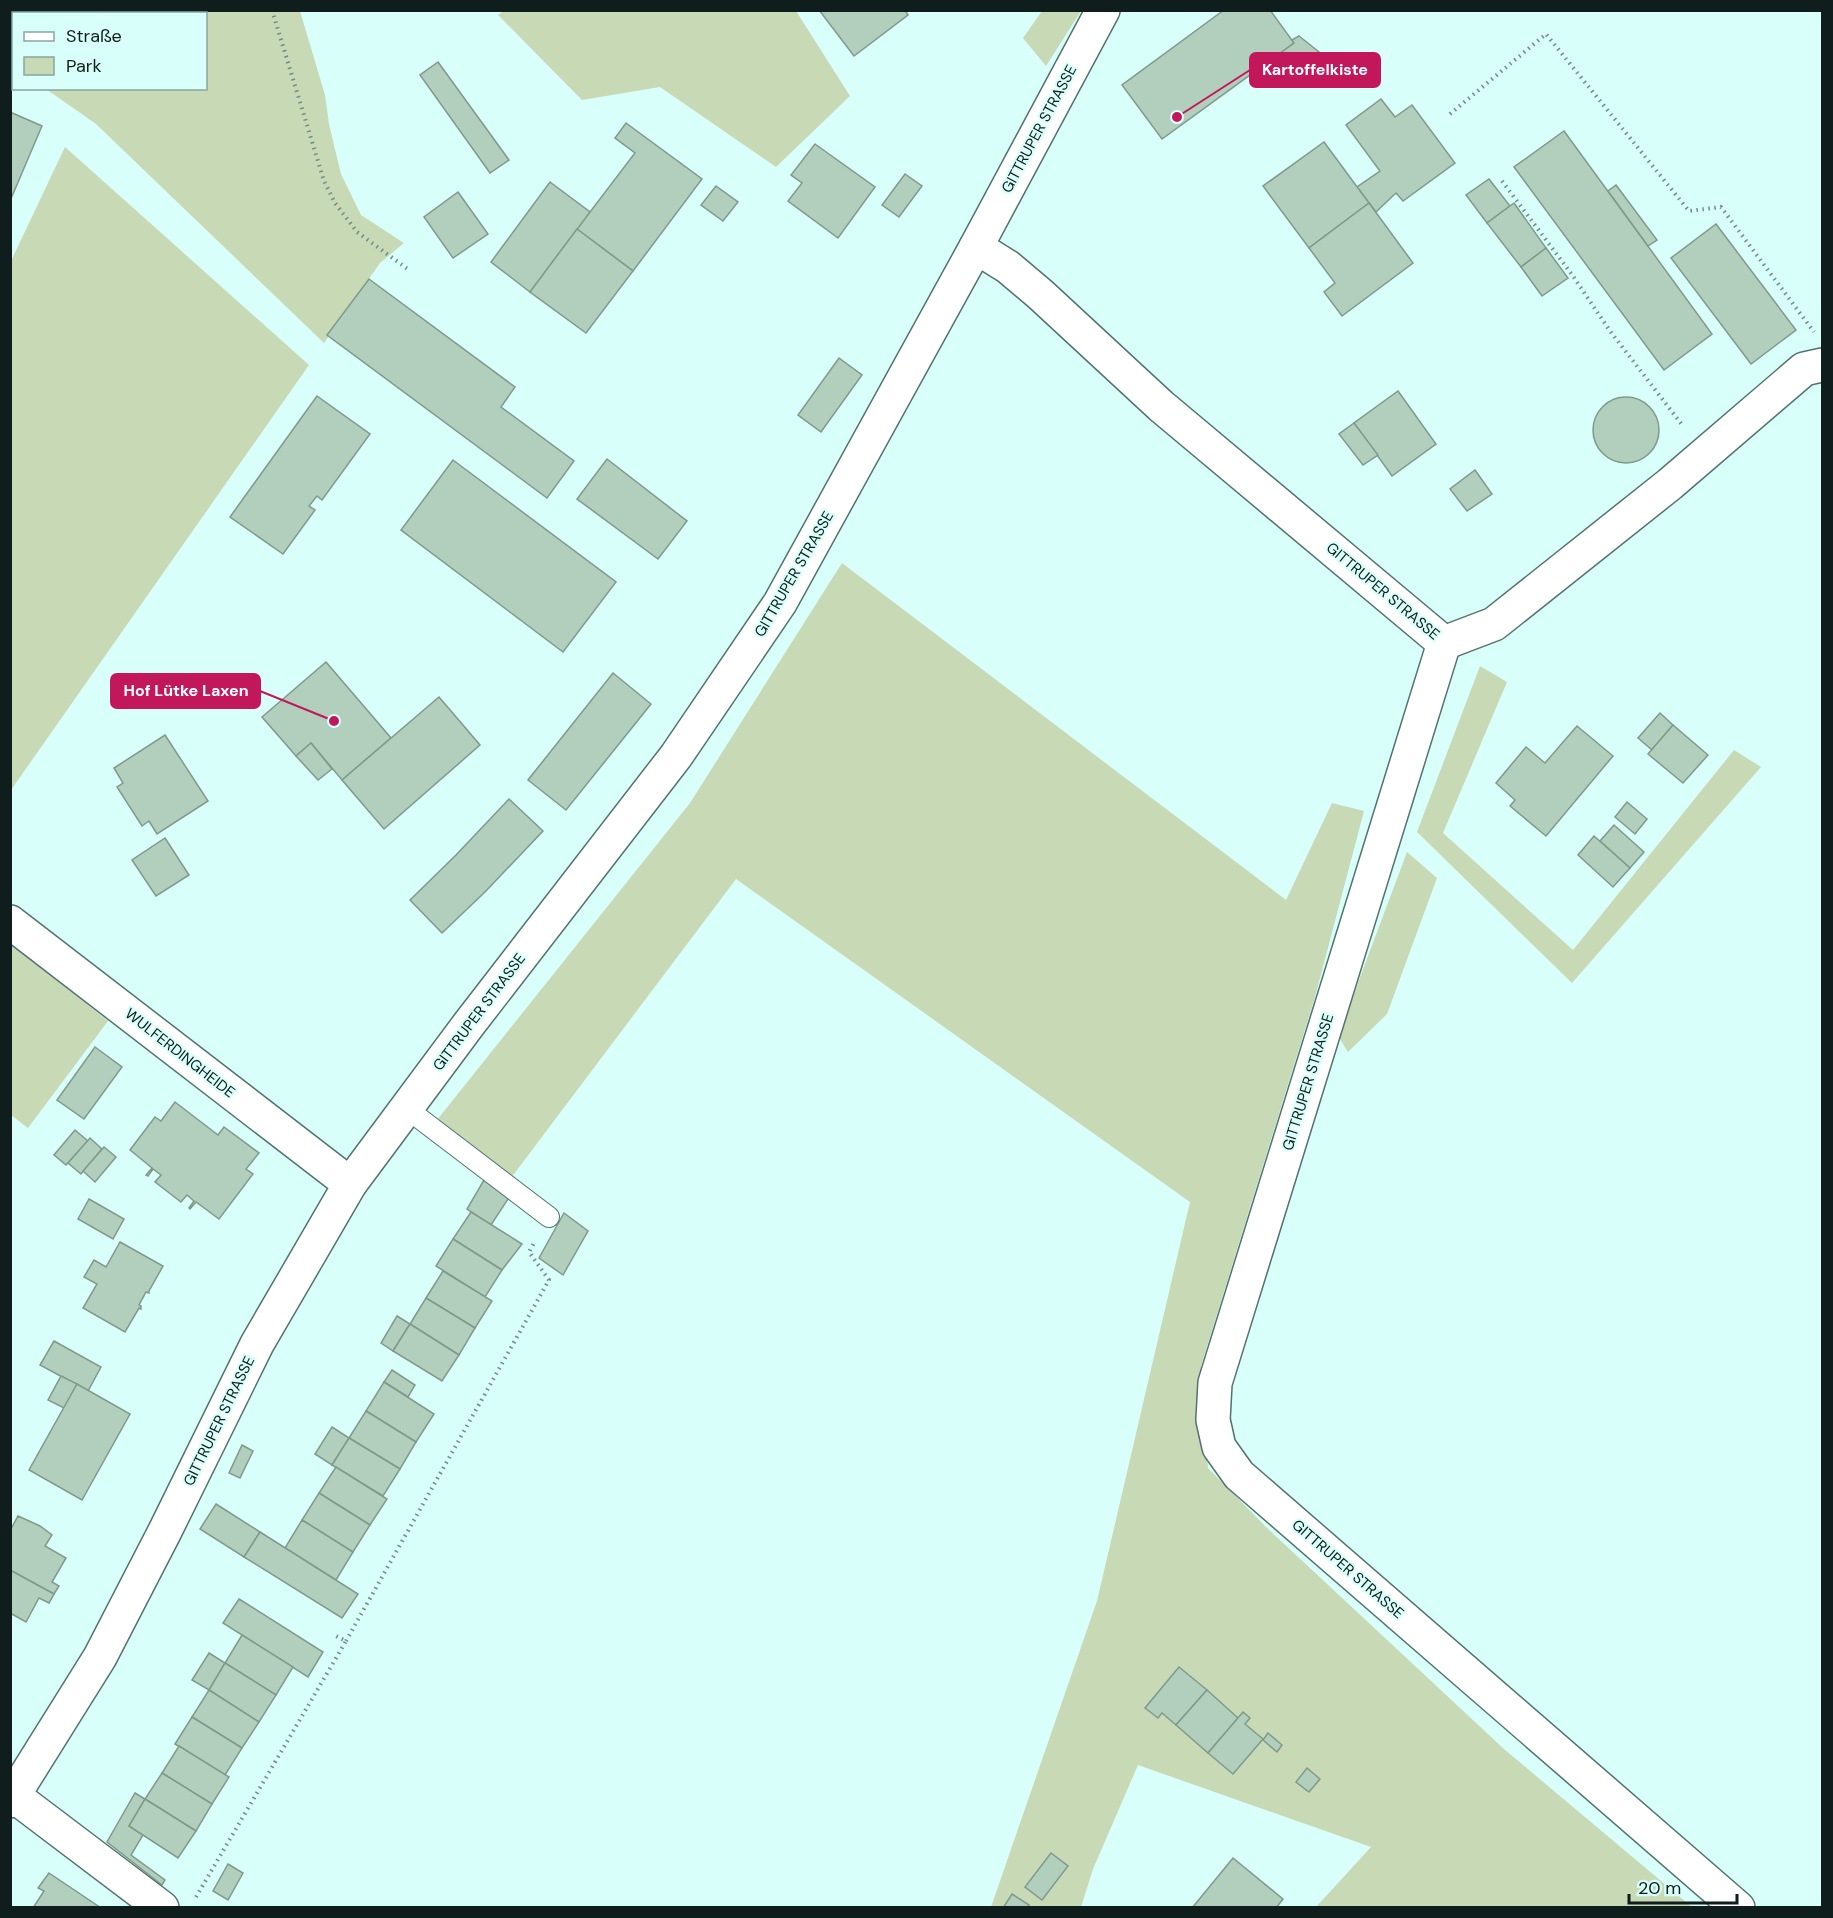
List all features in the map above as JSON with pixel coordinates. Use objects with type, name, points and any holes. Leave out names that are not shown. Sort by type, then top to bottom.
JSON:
[{"type":"street","name":"GITTRUPER STRASSE","points":[[162,1908],[12,1799],[100,1657],[257,1344],[350,1184],[676,756],[780,603],[976,247],[1103,10]]},
{"type":"street","name":"GITTRUPER STRASSE","points":[[976,247],[1008,267],[1040,294],[1161,406],[1444,643],[1215,1383],[1213,1420],[1219,1447],[1239,1475],[1738,1908]]},
{"type":"street","points":[[1444,643],[1494,624],[1705,454],[1804,369],[1819,350]]},
{"type":"street","name":"WULFERDINGHEIDE","points":[[10,922],[350,1184]]},
{"type":"lane","points":[[406,1108],[549,1216]]},
{"type":"path","points":[[272,10],[324,181],[335,203],[357,232],[409,270]]},
{"type":"path","points":[[1450,114],[1546,34],[1689,211],[1721,207],[1819,350]]},
{"type":"path","points":[[1502,181],[1573,276],[1610,331],[1705,454]]},
{"type":"path","points":[[194,1900],[346,1641],[549,1280],[530,1252],[549,1216]]},
{"type":"path","points":[[336,1636],[346,1641]]},
{"type":"green space","points":[[505,10],[796,11],[850,96],[776,167],[660,87],[582,100],[498,15]]},
{"type":"green space","points":[[11,11],[300,11],[325,95],[329,124],[341,174],[361,215],[404,243],[380,263],[324,343],[96,124],[47,90],[207,90],[207,12],[12,12],[11,63]]},
{"type":"green space","points":[[1042,11],[1081,11],[1046,66],[1023,38]]},
{"type":"green space","points":[[65,147],[309,365],[11,790],[11,261]]},
{"type":"green space","points":[[842,563],[1286,900],[1332,803],[1364,811],[1315,997],[1201,1366],[1208,1468],[1266,1527],[1504,1749],[1692,1907],[1316,1907],[1371,1847],[1138,1765],[1093,1869],[1081,1907],[991,1907],[1097,1601],[1190,1202],[736,879],[511,1178],[437,1120],[690,803]]},
{"type":"green space","points":[[1480,666],[1507,682],[1443,833],[1573,950],[1734,750],[1761,767],[1572,983],[1417,832]]},
{"type":"green space","points":[[1407,852],[1437,878],[1387,1014],[1348,1052],[1338,1036]]},
{"type":"green space","points":[[10,943],[108,1021],[28,1128],[11,1115]]},
{"type":"building","points":[[819,10],[905,10],[908,15],[854,56]]},
{"type":"building","points":[[1224,10],[1270,10],[1294,43],[1162,139],[1122,85]]},
{"type":"building","points":[[1299,36],[1333,63],[1314,86],[1276,56],[1294,43],[1292,40]]},
{"type":"building","points":[[438,62],[509,160],[490,173],[420,75]]},
{"type":"building","points":[[1381,99],[1395,117],[1412,105],[1455,163],[1403,201],[1396,193],[1376,212],[1357,187],[1380,171],[1346,125]]},
{"type":"building","points":[[10,112],[42,126],[10,201]]},
{"type":"building","points":[[626,123],[702,179],[633,271],[577,229],[635,153],[615,138]]},
{"type":"building","points":[[1564,131],[1712,334],[1664,370],[1514,167]]},
{"type":"building","points":[[1324,142],[1369,203],[1309,248],[1263,186]]},
{"type":"building","points":[[815,144],[875,187],[838,238],[788,201],[802,183],[791,175]]},
{"type":"building","points":[[905,174],[922,186],[899,217],[882,205]]},
{"type":"building","points":[[1489,179],[1510,206],[1487,223],[1466,195]]},
{"type":"building","points":[[550,182],[590,212],[530,292],[491,262]]},
{"type":"building","points":[[1616,185],[1657,240],[1648,246],[1608,191]]},
{"type":"building","points":[[716,186],[738,202],[723,221],[701,205]]},
{"type":"building","points":[[458,192],[488,234],[453,258],[424,217]]},
{"type":"building","points":[[1369,203],[1413,263],[1342,316],[1324,292],[1335,283],[1309,248]]},
{"type":"building","points":[[1514,203],[1546,248],[1521,267],[1487,223]]},
{"type":"building","points":[[1716,224],[1796,330],[1751,364],[1671,258]]},
{"type":"building","points":[[577,229],[633,271],[586,333],[530,292]]},
{"type":"building","points":[[1546,248],[1568,278],[1542,296],[1521,267]]},
{"type":"building","points":[[369,279],[515,387],[501,407],[574,461],[547,498],[327,335]]},
{"type":"building","points":[[839,358],[862,375],[821,432],[798,415]]},
{"type":"building","points":[[1398,391],[1436,444],[1392,476],[1354,423]]},
{"type":"building","points":[[317,396],[370,434],[322,500],[317,496],[309,506],[315,510],[283,554],[230,517]]},
{"type":"building","points":[[1632,397],[1650,406],[1657,417],[1659,430],[1657,443],[1650,454],[1639,461],[1620,463],[1602,454],[1595,443],[1593,424],[1602,406],[1613,399]]},
{"type":"building","points":[[1354,423],[1378,455],[1363,465],[1339,434]]},
{"type":"building","points":[[607,459],[687,521],[658,559],[577,499]]},
{"type":"building","points":[[453,460],[616,582],[563,652],[401,530]]},
{"type":"building","points":[[1475,470],[1492,494],[1467,511],[1450,489]]},
{"type":"building","points":[[326,662],[391,738],[342,780],[311,743],[296,756],[262,717]]},
{"type":"building","points":[[613,673],[651,704],[566,810],[528,780]]},
{"type":"building","points":[[439,697],[480,745],[384,829],[342,780]]},
{"type":"building","points":[[1660,713],[1673,725],[1652,750],[1638,738]]},
{"type":"building","points":[[1673,725],[1708,755],[1683,783],[1648,754]]},
{"type":"building","points":[[1577,726],[1613,756],[1546,836],[1510,806],[1515,800],[1496,783],[1526,747],[1545,763]]},
{"type":"building","points":[[165,735],[208,801],[157,834],[149,821],[142,826],[117,787],[123,783],[114,768]]},
{"type":"building","points":[[311,743],[332,769],[318,780],[296,756]]},
{"type":"building","points":[[509,799],[543,831],[442,933],[410,900]]},
{"type":"building","points":[[1627,802],[1647,819],[1635,834],[1615,817]]},
{"type":"building","points":[[1614,825],[1644,852],[1630,868],[1600,841]]},
{"type":"building","points":[[1594,836],[1630,868],[1613,887],[1578,855]]},
{"type":"building","points":[[165,838],[189,875],[156,896],[132,860]]},
{"type":"building","points":[[95,1047],[122,1067],[84,1119],[57,1100]]},
{"type":"building","points":[[175,1102],[218,1135],[224,1127],[259,1153],[246,1169],[253,1174],[219,1219],[196,1202],[190,1209],[194,1201],[187,1195],[181,1202],[155,1182],[161,1175],[153,1169],[148,1176],[146,1175],[152,1168],[130,1150],[155,1117],[161,1121]]},
{"type":"building","points":[[75,1130],[88,1141],[66,1165],[54,1155]]},
{"type":"building","points":[[90,1138],[102,1149],[81,1174],[68,1163]]},
{"type":"building","points":[[104,1147],[116,1157],[95,1182],[83,1171]]},
{"type":"building","points":[[484,1180],[510,1196],[491,1225],[467,1209]]},
{"type":"building","points":[[89,1199],[124,1219],[113,1239],[78,1219]]},
{"type":"building","points":[[471,1212],[522,1244],[502,1270],[453,1239]]},
{"type":"building","points":[[564,1213],[588,1231],[563,1275],[539,1258]]},
{"type":"building","points":[[453,1239],[502,1270],[485,1297],[436,1266]]},
{"type":"building","points":[[120,1242],[163,1266],[149,1293],[146,1292],[139,1305],[141,1309],[139,1308],[125,1332],[83,1308],[97,1284],[84,1277],[94,1260],[106,1267]]},
{"type":"building","points":[[443,1271],[492,1301],[475,1328],[426,1298]]},
{"type":"building","points":[[426,1298],[475,1328],[459,1355],[410,1324]]},
{"type":"building","points":[[397,1316],[410,1324],[393,1351],[381,1343]]},
{"type":"building","points":[[410,1324],[459,1355],[442,1381],[393,1351]]},
{"type":"building","points":[[54,1341],[101,1367],[88,1391],[40,1365]]},
{"type":"building","points":[[392,1370],[415,1385],[408,1397],[384,1382]]},
{"type":"building","points":[[61,1376],[77,1384],[64,1408],[48,1400]]},
{"type":"building","points":[[384,1382],[434,1414],[416,1442],[366,1411]]},
{"type":"building","points":[[77,1384],[130,1414],[82,1500],[29,1470]]},
{"type":"building","points":[[366,1411],[416,1442],[400,1469],[349,1438]]},
{"type":"building","points":[[332,1427],[349,1438],[332,1465],[315,1454]]},
{"type":"building","points":[[349,1438],[400,1469],[383,1496],[332,1465]]},
{"type":"building","points":[[242,1445],[253,1451],[240,1478],[229,1473]]},
{"type":"building","points":[[336,1467],[387,1499],[370,1525],[319,1493]]},
{"type":"building","points":[[319,1493],[370,1525],[353,1552],[302,1520]]},
{"type":"building","points":[[216,1504],[260,1532],[244,1557],[200,1529]]},
{"type":"building","points":[[18,1516],[40,1526],[52,1535],[45,1546],[66,1558],[52,1582],[59,1586],[54,1594],[10,1570],[10,1526],[12,1527]]},
{"type":"building","points":[[302,1520],[353,1552],[336,1580],[285,1548]]},
{"type":"building","points":[[260,1532],[358,1594],[342,1618],[244,1557]]},
{"type":"building","points":[[10,1570],[54,1594],[49,1603],[39,1598],[26,1622],[10,1613]]},
{"type":"building","points":[[239,1599],[323,1652],[308,1677],[223,1623]]},
{"type":"building","points":[[242,1635],[293,1667],[276,1695],[225,1663]]},
{"type":"building","points":[[209,1653],[225,1663],[209,1690],[192,1680]]},
{"type":"building","points":[[225,1663],[276,1695],[259,1722],[209,1690]]},
{"type":"building","points":[[1179,1667],[1207,1690],[1176,1725],[1162,1713],[1158,1718],[1145,1708]]},
{"type":"building","points":[[209,1690],[259,1722],[242,1748],[192,1717]]},
{"type":"building","points":[[1207,1690],[1238,1718],[1208,1753],[1176,1725]]},
{"type":"building","points":[[1243,1712],[1250,1718],[1245,1724],[1263,1739],[1233,1774],[1208,1753]]},
{"type":"building","points":[[192,1717],[242,1748],[225,1775],[175,1744]]},
{"type":"building","points":[[1268,1733],[1282,1745],[1277,1752],[1263,1740]]},
{"type":"building","points":[[179,1746],[229,1777],[212,1804],[162,1773]]},
{"type":"building","points":[[1307,1768],[1320,1779],[1309,1792],[1296,1782]]},
{"type":"building","points":[[162,1773],[212,1804],[196,1831],[145,1799]]},
{"type":"building","points":[[135,1793],[145,1799],[129,1826],[143,1835],[131,1855],[165,1880],[162,1885],[107,1842]]},
{"type":"building","points":[[145,1799],[196,1831],[178,1858],[129,1826]]},
{"type":"building","points":[[1051,1853],[1068,1866],[1042,1900],[1025,1887]]},
{"type":"building","points":[[1233,1858],[1283,1899],[1276,1908],[1192,1908]]},
{"type":"building","points":[[228,1864],[243,1873],[228,1900],[213,1891]]},
{"type":"building","points":[[49,1873],[101,1908],[33,1908],[44,1891],[38,1888]]},
{"type":"building","points":[[1012,1894],[1029,1905],[1027,1908],[1003,1908]]},
{"type":"place","name":"Kartoffelkiste","points":[[1177,117]]},
{"type":"place","name":"Hof Lütke Laxen","points":[[334,721]]}]
